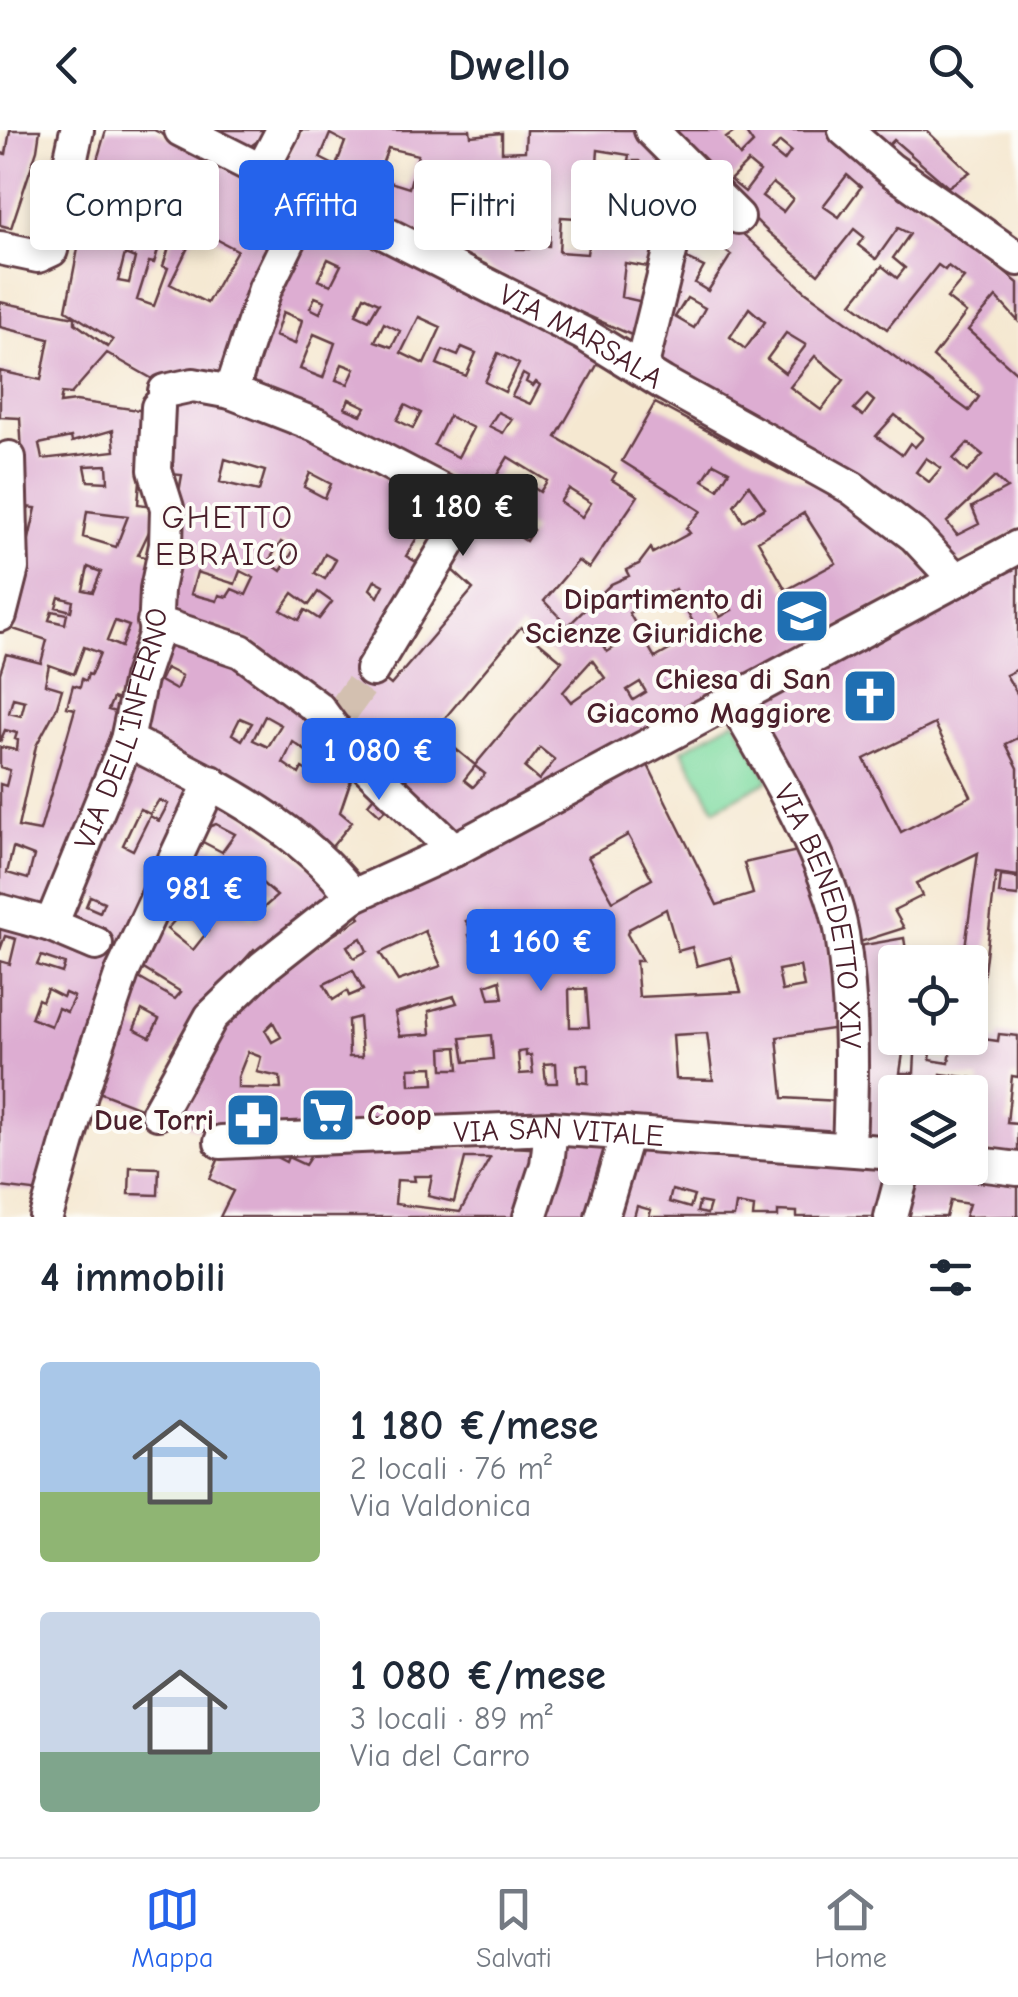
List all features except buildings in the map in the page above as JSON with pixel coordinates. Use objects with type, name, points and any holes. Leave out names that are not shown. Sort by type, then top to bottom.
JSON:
[{"type":"street","points":[[0,248],[38,256],[51,250],[77,130]]},
{"type":"street","name":"VIA MARSALA","points":[[181,130],[239,160]]},
{"type":"street","points":[[268,160],[284,130]]},
{"type":"street","points":[[651,130],[680,160]]},
{"type":"street","points":[[845,130],[877,158],[1018,259]]},
{"type":"street","points":[[733,212],[738,217]]},
{"type":"street","name":"VIA MARSALA","points":[[394,240],[582,333],[852,488],[914,536],[956,580]]},
{"type":"street","points":[[284,250],[265,289],[232,392],[316,425],[471,506],[372,670]]},
{"type":"street","points":[[641,369],[670,250]]},
{"type":"street","name":"VIA DELL'INFERNO","points":[[51,925],[127,740],[155,635],[166,545],[167,508],[155,470],[162,399],[193,385],[232,392]]},
{"type":"street","points":[[0,615],[6,566],[9,458]]},
{"type":"street","points":[[158,1113],[211,1017],[263,967],[352,896],[454,850],[1018,546]]},
{"type":"street","points":[[154,622],[241,651],[318,708],[454,850]]},
{"type":"street","name":"VIA BENEDETTO XIV","points":[[732,699],[816,854],[841,930],[852,1026],[849,1148]]},
{"type":"street","points":[[127,740],[211,782],[293,834],[352,896]]},
{"type":"street","points":[[46,1217],[83,1088],[114,952],[211,782]]},
{"type":"street","points":[[0,912],[51,925],[114,952]]},
{"type":"street","points":[[530,1217],[547,1165],[551,1128]]},
{"type":"street","name":"VIA SAN VITALE","points":[[221,1142],[551,1128],[878,1151]]},
{"type":"street","points":[[602,1217],[628,1133]]},
{"type":"street","points":[[988,1165],[1018,1169]]},
{"type":"street","points":[[891,1217],[899,1185]]},
{"type":"green space","points":[[735,720],[769,780],[715,809],[682,750]]},
{"type":"tunnel","points":[[342,712],[372,670]]},
{"type":"place","name":"Dipartimento di Scienze Giuridiche","points":[[802,616]]},
{"type":"place","name":"Chiesa di San Giacomo Maggiore","points":[[870,696]]},
{"type":"place","name":"Coop","points":[[328,1115]]},
{"type":"place","name":"Due Torri","points":[[253,1120]]},
{"type":"district","name":"GHETTO EBRAICO","points":[[228,536]]}]
